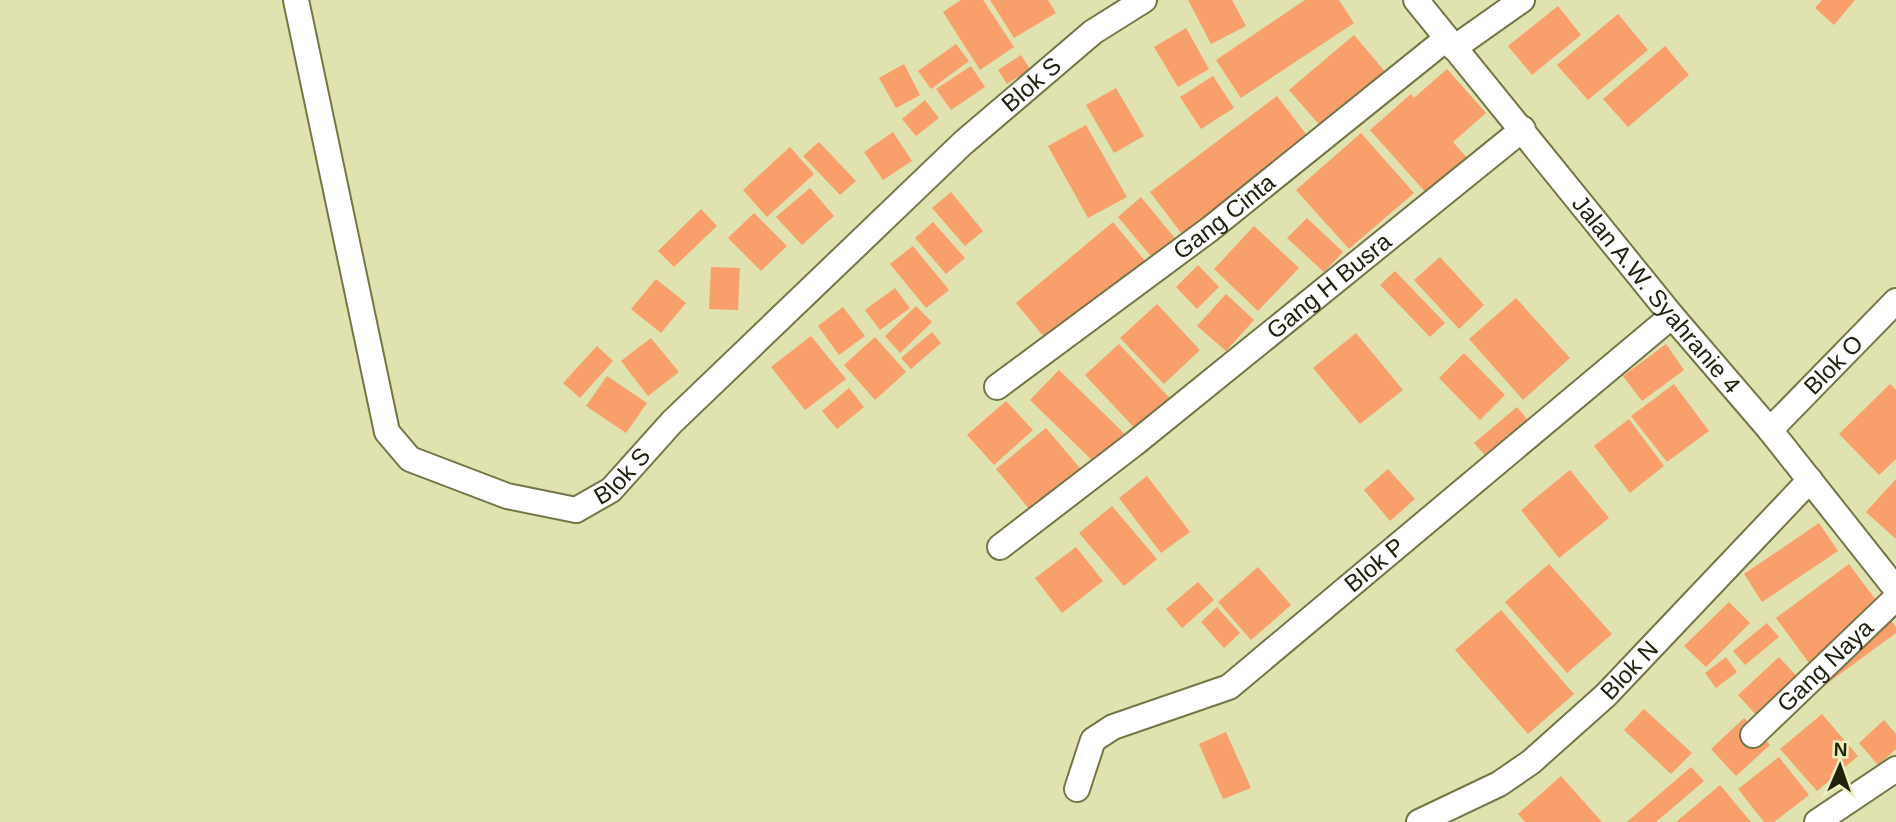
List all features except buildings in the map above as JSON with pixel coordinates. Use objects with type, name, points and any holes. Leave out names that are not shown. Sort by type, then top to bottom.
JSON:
[{"type":"street","name":"Blok S","points":[[296,0],[387,432],[410,459],[507,496],[576,510],[611,490],[672,422],[963,143],[1093,32],[1144,0]]},
{"type":"street","name":"Jalan A.W. Syahranie 4","points":[[1416,0],[1672,316],[1770,430],[1896,589]]},
{"type":"street","name":"Gang Cinta","points":[[997,387],[1210,229],[1450,43],[1522,0]]},
{"type":"street","name":"Gang H Busra","points":[[1000,547],[1134,444],[1523,129]]},
{"type":"street","name":"Blok O","points":[[1770,430],[1896,301]]},
{"type":"street","name":"Blok P","points":[[1077,789],[1093,740],[1113,726],[1230,687],[1672,316]]},
{"type":"street","name":"Blok N","points":[[1419,822],[1499,784],[1531,762],[1606,695],[1810,480]]},
{"type":"street","name":"Gang Naya","points":[[1754,734],[1896,598]]},
{"type":"street","points":[[1817,822],[1896,769]]}]
